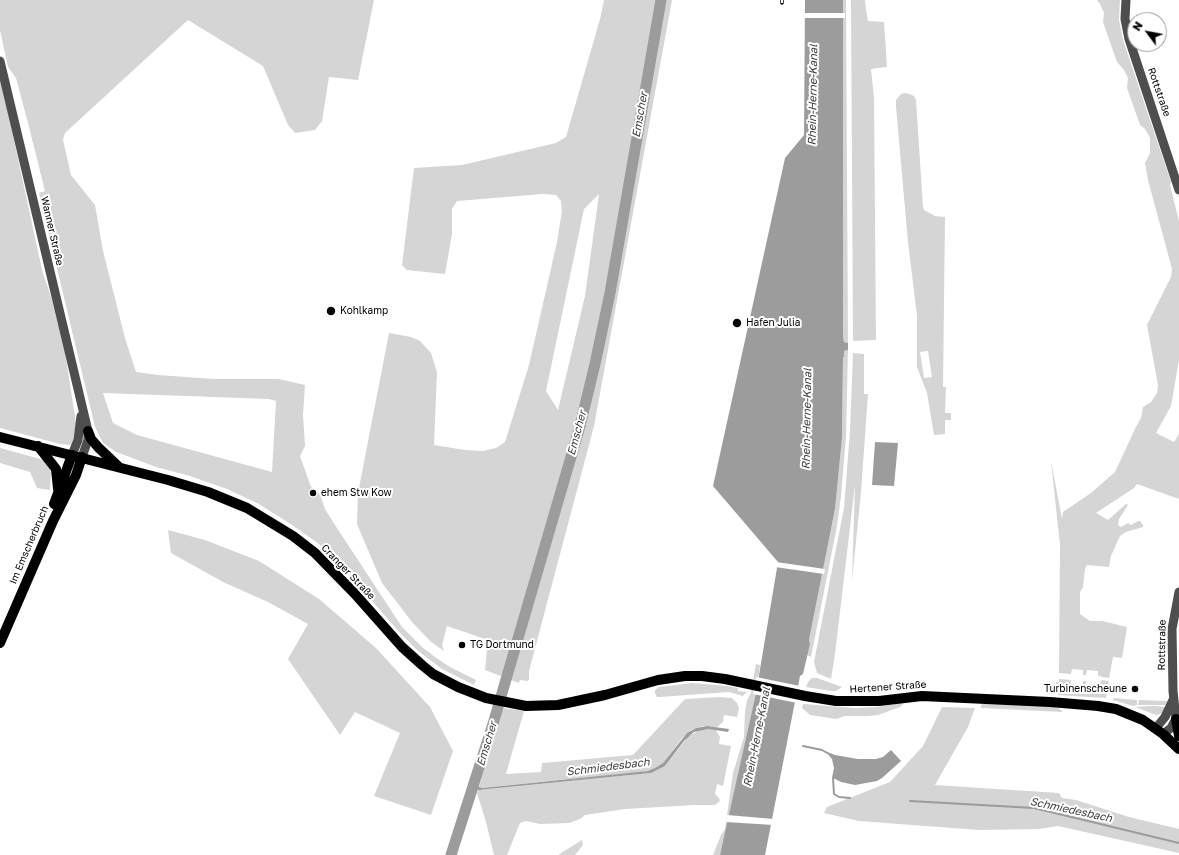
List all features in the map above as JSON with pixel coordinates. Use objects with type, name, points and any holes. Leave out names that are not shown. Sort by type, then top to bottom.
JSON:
[{"type":"main road","points":[[88,431],[98,447],[118,466]]},
{"type":"main road","name":"Cranger Straße","points":[[0,437],[118,466],[208,492],[247,508],[298,540],[332,570],[397,641],[433,674],[458,687],[486,698],[526,706]]},
{"type":"main road","points":[[38,446],[56,469],[62,494]]},
{"type":"main road","name":"Im Emscherbruch","points":[[62,494],[72,455]]},
{"type":"main road","name":"Im Emscherbruch","points":[[0,629],[57,504],[77,471],[82,457]]},
{"type":"main road","name":"Im Emscherbruch","points":[[0,643],[57,504]]},
{"type":"main road","name":"Hertener Straße","points":[[526,706],[569,704],[658,680],[685,676],[717,678],[805,696],[849,702],[879,701],[922,696],[943,696],[1098,706],[1116,709],[1130,714],[1160,731]]},
{"type":"main road","points":[[1176,719],[1179,736]]},
{"type":"main road","points":[[1160,731],[1179,749]]},
{"type":"street","name":"Rottstraße","points":[[1126,0],[1125,19],[1129,39],[1179,190]]},
{"type":"street","name":"Wanner Straße","points":[[0,61],[88,431],[88,440],[82,457]]},
{"type":"street","name":"Wanner Straße","points":[[72,455],[78,440],[82,407]]},
{"type":"street","name":"Rottstraße","points":[[1176,719],[1172,629],[1179,592]]},
{"type":"street","name":"Rottstraße","points":[[1160,731],[1175,694]]},
{"type":"street","points":[[1160,731],[1171,728],[1176,719]]},
{"type":"shaded area","points":[[0,0],[374,0],[358,80],[329,77],[322,121],[315,130],[295,133],[288,125],[263,66],[188,20],[65,133],[63,140],[71,175],[95,205],[103,251],[125,338],[136,372],[214,379],[279,379],[305,385],[303,415],[305,446],[300,456],[311,487],[320,494],[325,509],[402,627],[422,647],[435,657],[450,667],[476,680],[474,685],[442,669],[417,650],[319,544],[292,525],[259,504],[227,489],[190,476],[156,467],[116,452],[103,443],[95,427],[39,193],[45,191],[16,78],[8,67],[0,30]],"holes":[[[103,393],[269,399],[276,401],[272,472],[137,435],[113,423]]]},
{"type":"shaded area","points":[[604,0],[672,0],[594,426],[529,671],[529,680],[520,680],[519,683],[485,670],[488,640],[447,626],[442,645],[444,651],[430,641],[412,622],[382,583],[357,524],[358,493],[389,333],[411,337],[420,341],[431,353],[437,372],[434,445],[483,451],[496,448],[505,442],[529,365],[557,242],[562,211],[561,201],[556,195],[543,194],[457,201],[452,209],[452,234],[445,274],[407,270],[402,265],[414,168],[462,165],[556,143],[566,137],[600,19]],"holes":[[[599,194],[585,296],[558,410],[546,391],[584,209]]]},
{"type":"shaded area","points":[[843,0],[846,0],[848,343],[844,342],[843,336]]},
{"type":"shaded area","points":[[851,0],[865,0],[868,21],[884,22],[887,67],[871,69],[874,98],[876,340],[853,341]]},
{"type":"shaded area","points":[[1097,0],[1120,0],[1119,20],[1123,40],[1171,182],[1170,185],[1179,221],[1179,360],[1171,406],[1156,433],[1174,442],[1179,434],[1179,499],[1137,484],[1134,488],[1096,513],[1108,520],[1126,504],[1128,505],[1119,519],[1118,525],[1121,527],[1128,523],[1131,525],[1140,521],[1143,525],[1143,527],[1126,532],[1120,536],[1111,556],[1109,567],[1087,565],[1085,569],[1083,587],[1080,592],[1080,614],[1090,621],[1102,621],[1127,627],[1122,658],[1113,657],[1109,678],[1098,676],[1098,671],[1087,670],[1086,675],[1083,675],[1083,670],[1072,669],[1071,674],[1059,673],[1060,545],[1051,461],[1062,519],[1063,512],[1091,493],[1115,472],[1141,418],[1143,407],[1151,402],[1157,393],[1158,385],[1147,325],[1171,277],[1172,269],[1148,180],[1145,163],[1150,153],[1150,138],[1145,129],[1140,125],[1127,88],[1128,78],[1124,70],[1117,62],[1103,22],[1104,13]]},
{"type":"shaded area","points":[[0,75],[42,270],[52,300],[65,352],[76,423],[71,445],[60,444],[0,428]]},
{"type":"shaded area","points":[[901,94],[910,94],[914,96],[916,100],[924,210],[935,216],[945,217],[943,387],[946,387],[945,413],[951,413],[951,420],[945,420],[945,434],[934,435],[927,393],[917,367],[917,316],[908,242],[896,107],[896,100]],"holes":[[[928,351],[932,377],[924,378],[920,352]]]},
{"type":"shaded area","points":[[848,350],[846,436],[841,496],[837,526],[811,657],[807,655],[810,644],[809,640],[835,509],[842,438],[843,357],[844,351]]},
{"type":"shaded area","points":[[853,353],[864,354],[864,394],[868,394],[861,492],[852,581],[855,485],[831,679],[817,673],[814,662],[844,508],[850,431]]},
{"type":"shaded area","points":[[0,448],[44,460],[51,473],[50,490],[37,488],[30,472],[0,463]]},
{"type":"shaded area","points":[[168,530],[205,540],[259,561],[319,599],[376,648],[430,707],[453,751],[431,815],[374,796],[400,733],[355,712],[340,735],[288,659],[308,624],[268,602],[225,583],[171,553]]},
{"type":"shaded area","points":[[756,664],[760,665],[756,693],[727,827],[720,855],[713,855],[725,829],[733,773],[744,737],[745,711],[747,700],[751,693]]},
{"type":"shaded area","points":[[812,678],[817,678],[842,687],[836,691],[831,691],[806,687]]},
{"type":"shaded area","points":[[1059,679],[1071,680],[1071,684],[1083,685],[1083,681],[1086,681],[1086,685],[1097,686],[1098,682],[1101,682],[1101,680],[1109,681],[1106,698],[1058,695],[1055,687],[1056,682],[1059,682]]},
{"type":"shaded area","points":[[692,683],[727,686],[738,688],[738,691],[747,692],[743,696],[729,692],[660,697],[657,697],[655,693],[655,690],[659,687]]},
{"type":"shaded area","points":[[720,697],[732,698],[737,703],[739,708],[737,717],[724,715],[723,722],[717,727],[702,726],[691,730],[682,738],[663,763],[652,770],[482,788],[479,787],[503,708],[524,711],[506,774],[541,772],[542,763],[633,755],[685,699]]},
{"type":"shaded area","points":[[1113,698],[1137,700],[1137,705],[1133,706],[1113,700]]},
{"type":"shaded area","points":[[1139,700],[1167,701],[1165,705],[1138,705]]},
{"type":"shaded area","points":[[984,703],[1056,706],[1063,712],[981,708],[981,705]]},
{"type":"shaded area","points":[[803,704],[855,708],[877,707],[903,704],[900,707],[878,715],[845,716],[836,719],[810,715],[802,708]]},
{"type":"shaded area","points":[[942,707],[975,708],[968,727],[935,785],[1059,793],[1062,798],[1076,800],[1129,817],[1179,829],[1179,853],[1058,826],[1039,829],[979,830],[859,821],[824,813],[827,807],[890,782],[923,746]]},
{"type":"shaded area","points":[[1135,707],[1165,707],[1161,714],[1156,715]]},
{"type":"shaded area","points":[[699,730],[716,730],[720,737],[719,744],[731,746],[723,786],[717,784],[715,794],[720,800],[715,805],[625,809],[585,815],[580,819],[569,823],[540,824],[526,821],[520,823],[507,855],[494,855],[477,793],[478,790],[651,773],[665,766],[688,737]]},
{"type":"shaded area","points":[[582,840],[583,845],[575,855],[558,855]]},
{"type":"water","name":"Rhein-Herne-Kanal","points":[[805,0],[843,0],[843,336],[844,342],[848,343],[848,350],[844,351],[843,357],[842,438],[835,509],[809,640],[810,644],[803,674],[800,676],[765,855],[720,855],[756,693],[778,562],[713,486],[785,158],[804,135]]},
{"type":"water","points":[[875,442],[898,443],[894,486],[872,485]]},
{"type":"water","points":[[707,726],[729,729],[728,732],[708,729],[694,732],[684,741],[665,766],[651,773],[478,790],[479,787],[482,788],[648,771],[663,763],[687,733],[696,728]]},
{"type":"water","points":[[822,750],[835,755],[858,759],[876,759],[883,757],[891,750],[901,761],[877,781],[855,785],[841,782],[833,778],[835,768],[833,759],[829,754]]},
{"type":"pier","points":[[803,13],[845,13],[845,18],[803,18]]},
{"type":"pier","points":[[776,562],[825,569],[824,574],[775,567]]},
{"type":"pier","points":[[756,677],[800,686],[797,703],[753,694]]},
{"type":"pier","points":[[727,815],[774,819],[773,825],[726,822]]},
{"type":"waterway","name":"Emscher","points":[[451,855],[493,724],[580,426],[610,293],[661,0]]},
{"type":"waterway","name":"Schmiedesbach","points":[[803,746],[822,750],[829,754],[833,759],[835,768],[833,778],[834,794],[839,797],[850,798]]},
{"type":"waterway","name":"Schmiedesbach","points":[[474,787],[481,789]]},
{"type":"waterway","name":"Schmiedesbach","points":[[910,801],[1034,808],[1179,843]]},
{"type":"place","name":"Kohlkamp","points":[[331,311]]},
{"type":"place","name":"Hafen Julia","points":[[737,323]]},
{"type":"place","name":"ehem Stw Kow","points":[[313,493]]},
{"type":"place","name":"TG Dortmund","points":[[462,645]]},
{"type":"place","name":"Turbinenscheune","points":[[1135,689]]}]
